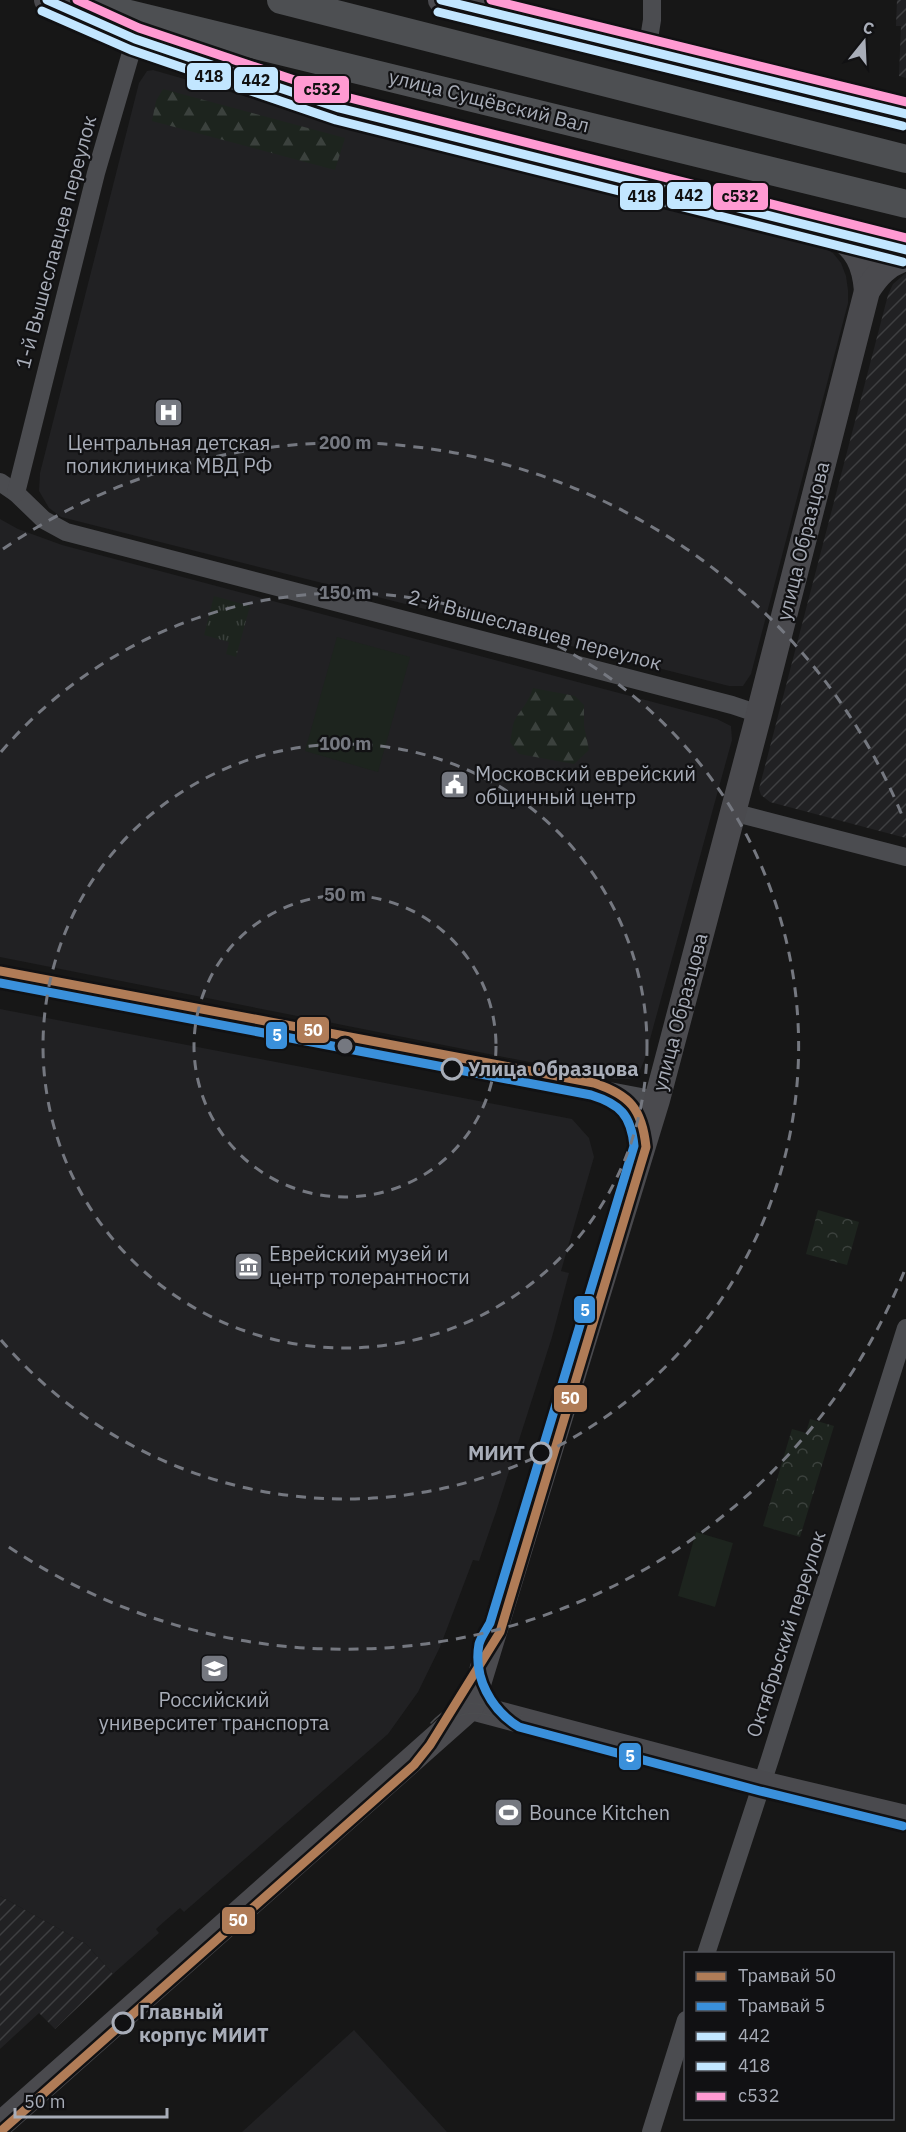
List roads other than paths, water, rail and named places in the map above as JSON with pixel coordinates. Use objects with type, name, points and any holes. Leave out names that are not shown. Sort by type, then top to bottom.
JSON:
[{"type":"main road","name":"улица Сущёвский Вал","points":[[72,0],[906,204]]},
{"type":"main road","points":[[281,0],[906,159]]},
{"type":"street","points":[[47,0],[135,39],[339,108],[906,250]]},
{"type":"street","points":[[441,0],[906,114]]},
{"type":"street","points":[[647,51],[652,20],[652,0]]},
{"type":"street","name":"1-й Вышеславцев переулок","points":[[16,493],[96,173],[135,39]]},
{"type":"street","name":"улица Образцова","points":[[471,1707],[657,1100],[867,291],[866,276],[859,257],[847,241],[831,231]]},
{"type":"street","name":"улица Образцова","points":[[867,291],[889,264],[906,258]]},
{"type":"street","name":"2-й Вышеславцев переулок","points":[[0,482],[16,493],[44,520],[66,531],[732,705],[759,714]]},
{"type":"street","points":[[732,812],[906,857]]},
{"type":"street","points":[[0,976],[657,1100]]},
{"type":"street","name":"Октябрьский переулок","points":[[706,1952],[762,1784],[906,1328]]},
{"type":"street","points":[[0,2125],[471,1707],[762,1784],[906,1818]]},
{"type":"street","points":[[651,2132],[684,2026]]},
{"type":"tram line","name":"50","points":[[0,971],[594,1083],[617,1093],[632,1105],[641,1123],[646,1147],[500,1632],[430,1745],[414,1765],[0,2132]]},
{"type":"tram line","name":"5","points":[[0,983],[591,1095],[617,1107],[627,1119],[634,1146],[490,1623],[479,1644],[479,1668],[486,1692],[500,1712],[519,1727],[760,1791],[903,1826]]},
{"type":"tram line","points":[[431,1723],[452,1707],[463,1704],[486,1705],[523,1716]]},
{"type":"tram line","points":[[439,1728],[449,1720],[469,1713],[489,1715],[522,1725]]},
{"type":"place","name":"Центральная детская поликлиника МВД РФ","points":[[169,413]]},
{"type":"place","name":"Московский еврейский общинный центр","points":[[454,785]]},
{"type":"place","name":"Улица Образцова","points":[[452,1069]]},
{"type":"place","name":"Еврейский музей и центр толерантности","points":[[248,1266]]},
{"type":"place","name":"МИИТ","points":[[541,1453]]},
{"type":"place","name":"Российский университет транспорта","points":[[214,1669]]},
{"type":"place","name":"Bounce Kitchen","points":[[508,1813]]},
{"type":"place","name":"Главный корпус МИИТ","points":[[123,2023]]}]
